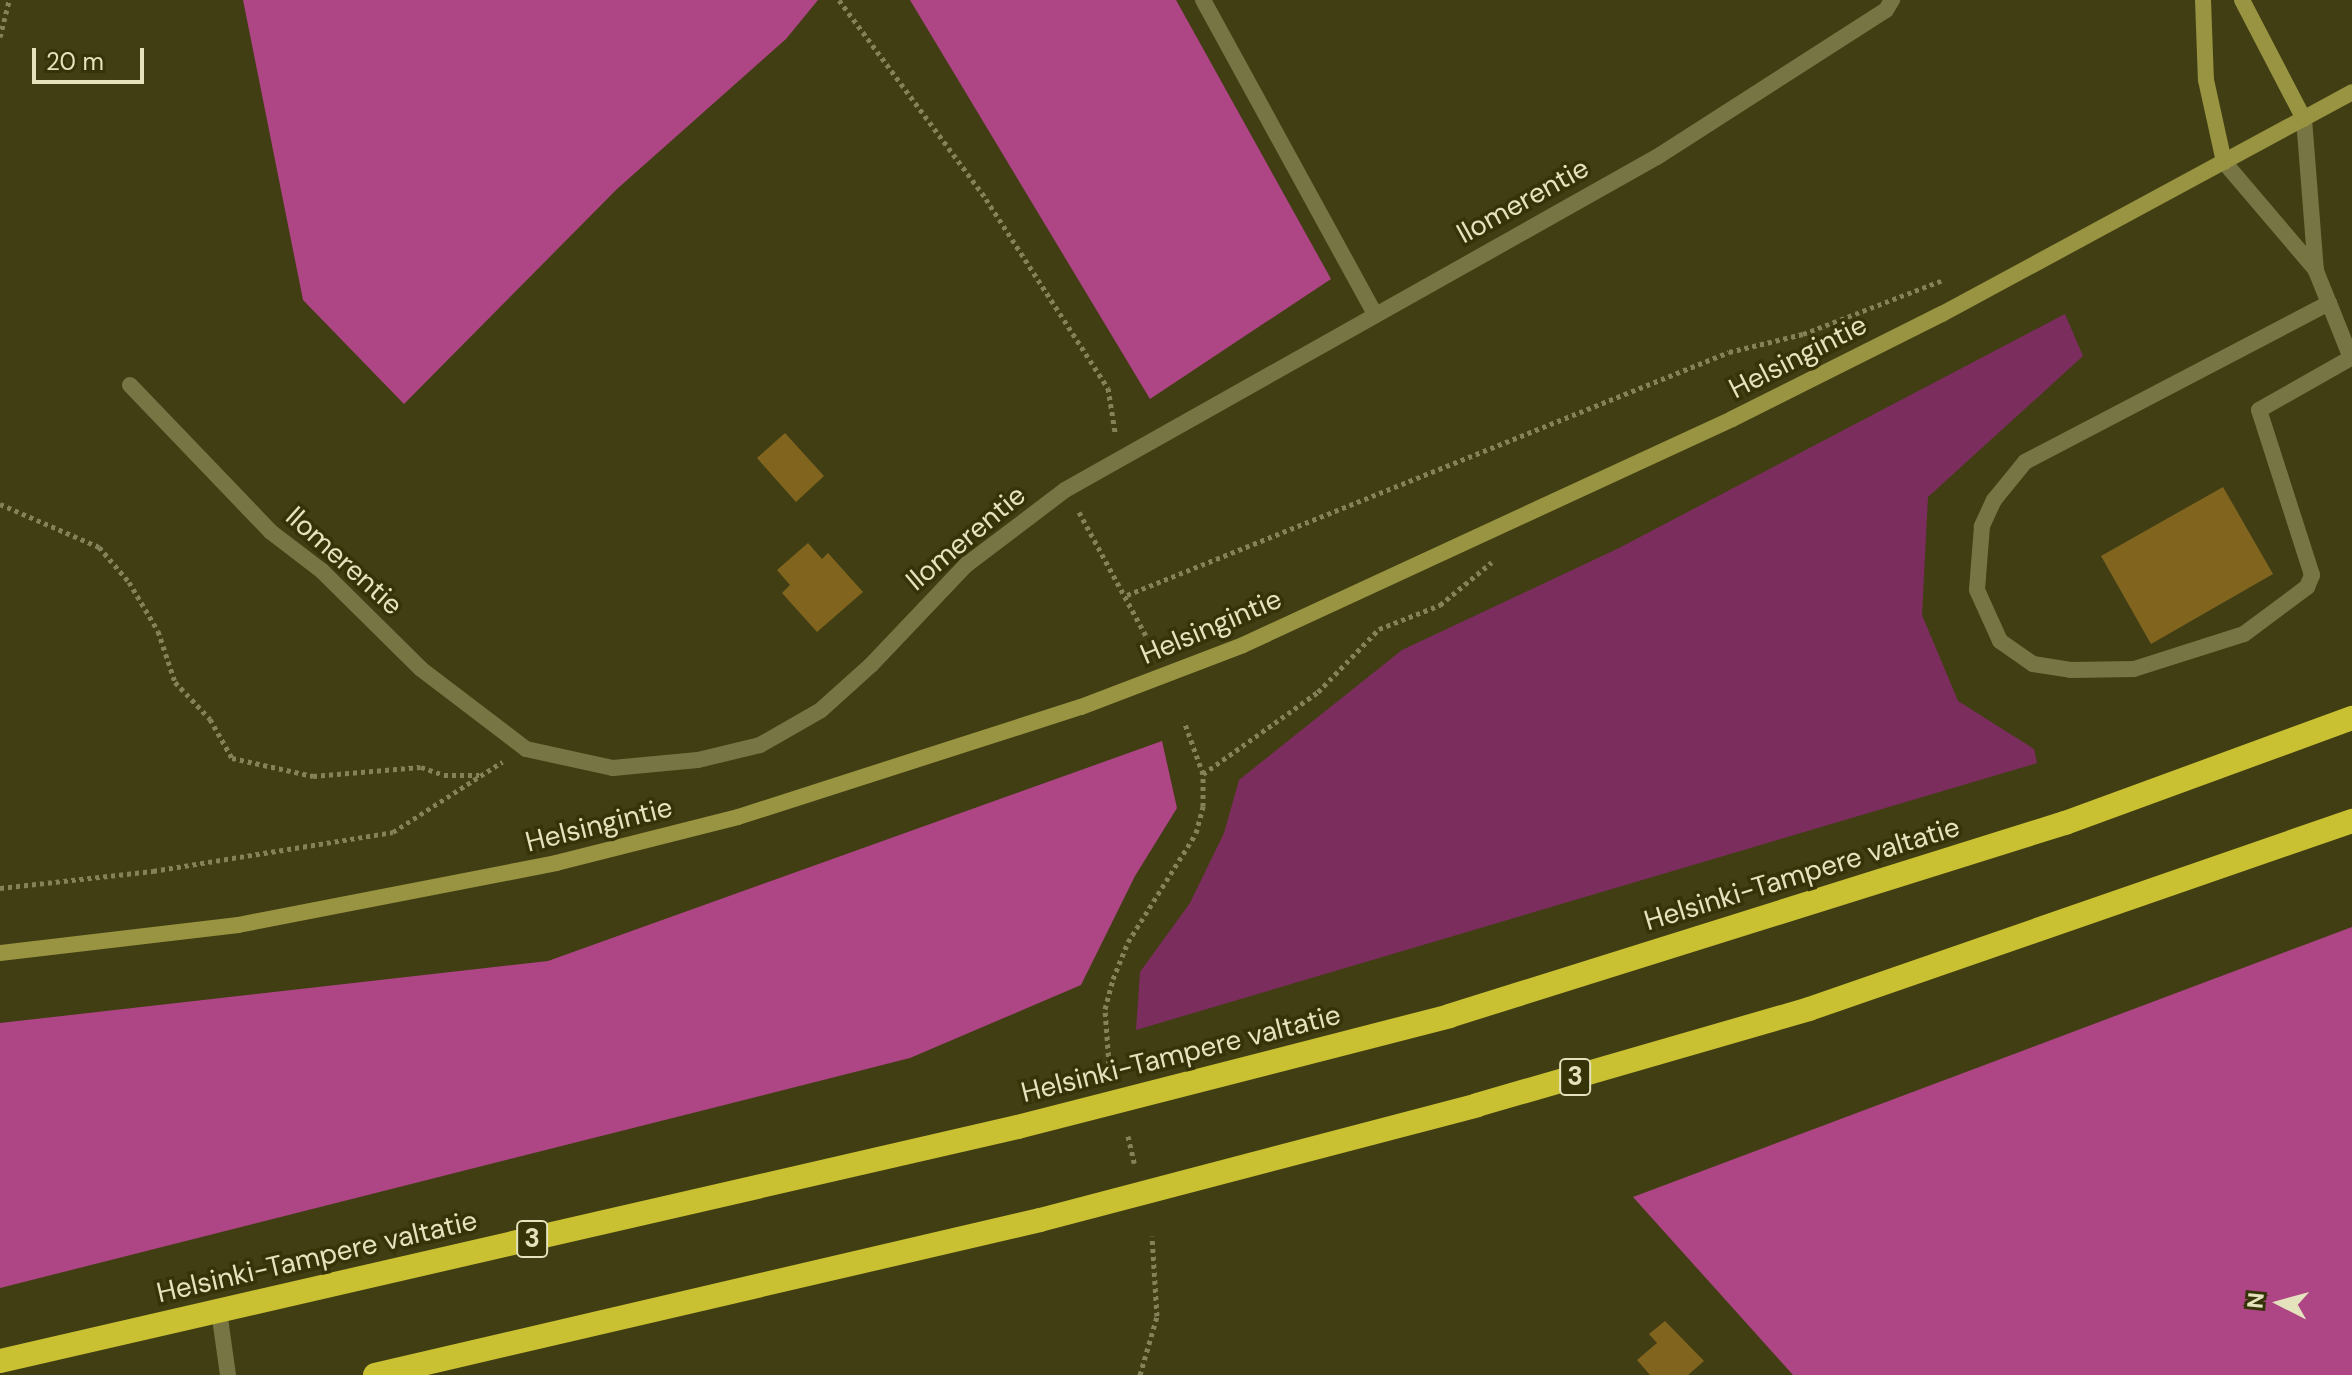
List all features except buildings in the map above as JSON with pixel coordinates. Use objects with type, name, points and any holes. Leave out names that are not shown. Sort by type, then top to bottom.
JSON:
[{"type":"highway","name":"Helsinki-Tampere valtatie","points":[[0,1361],[1018,1127],[1449,1016],[2065,823],[2352,718]]},
{"type":"highway","name":"3","points":[[375,1375],[1040,1220],[1477,1105],[1809,1009],[2352,821]]},
{"type":"main road","points":[[2203,0],[2206,80],[2224,162]]},
{"type":"main road","points":[[2242,0],[2304,119]]},
{"type":"main road","name":"Helsingintie","points":[[0,953],[238,925],[556,863],[753,813],[1081,707],[1243,645],[1718,426],[1942,314],[2352,92]]},
{"type":"street","points":[[1203,0],[1375,314]]},
{"type":"street","name":"Ilomerentie","points":[[130,385],[271,532],[322,571],[421,669],[526,749],[613,768],[698,760],[760,745],[821,710],[871,665],[966,565],[1065,490],[1657,157],[1886,10],[1892,0]]},
{"type":"street","points":[[2304,119],[2316,271],[2329,303],[2351,358],[2259,410],[2312,575],[2307,587],[2244,634],[2134,669],[2071,670],[2033,664],[2000,641],[1977,590],[1982,526],[1994,500],[2025,462],[2329,303]]},
{"type":"street","points":[[2224,162],[2316,271]]},
{"type":"street","points":[[219,1311],[228,1375]]},
{"type":"path","points":[[0,37],[9,0]]},
{"type":"path","points":[[839,0],[986,199],[1108,388],[1119,457]]},
{"type":"path","points":[[1127,595],[1729,352],[1803,334],[1947,278]]},
{"type":"path","points":[[1065,490],[1127,595],[1147,638]]},
{"type":"path","points":[[0,504],[99,547],[129,582],[158,631],[175,682],[210,719],[232,758],[313,776],[421,767],[444,775],[479,775]]},
{"type":"path","points":[[1203,774],[1318,692],[1379,629],[1440,605],[1483,573],[1500,553]]},
{"type":"path","points":[[1109,1064],[1105,1009],[1113,979],[1128,942],[1196,833],[1203,774],[1184,721]]},
{"type":"path","points":[[0,888],[153,871],[393,832],[479,775],[526,749]]},
{"type":"path","points":[[1128,1136],[1134,1163]]},
{"type":"path","points":[[1140,1375],[1157,1316],[1152,1236]]},
{"type":"shaded area","points":[[243,0],[818,0],[786,39],[617,189],[404,404],[303,300]]},
{"type":"shaded area","points":[[910,0],[1176,0],[1331,279],[1150,399]]},
{"type":"shaded area","points":[[2065,314],[2083,356],[1928,497],[1922,615],[1958,701],[2034,749],[2037,763],[1136,1030],[1140,972],[1190,903],[1224,833],[1239,780],[1402,650],[1619,548]]},
{"type":"shaded area","points":[[1162,741],[1177,808],[1135,876],[1081,985],[910,1058],[0,1288],[0,1023],[548,961]]},
{"type":"shaded area","points":[[2352,927],[2352,1375],[1793,1375],[1633,1197]]}]
